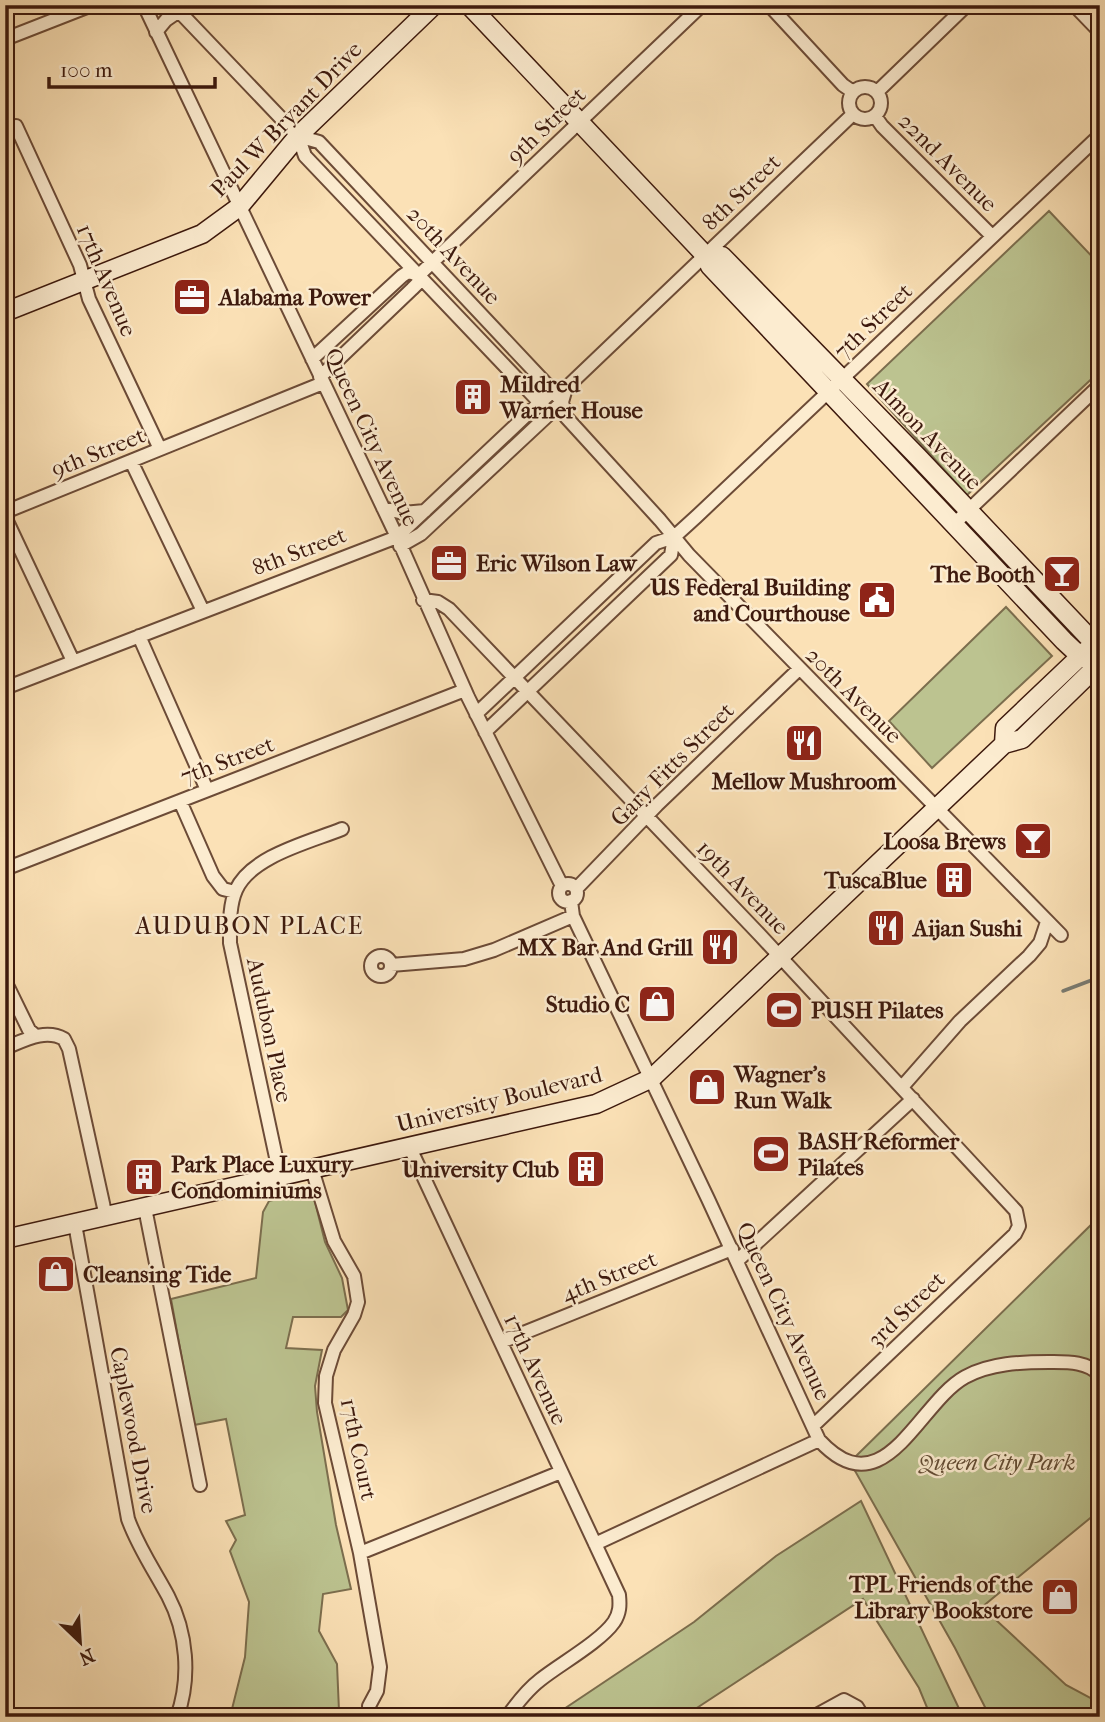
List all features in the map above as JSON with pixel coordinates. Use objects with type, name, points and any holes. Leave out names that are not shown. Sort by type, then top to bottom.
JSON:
[{"type":"main road","name":"Paul W Bryant Drive","points":[[5,312],[202,234],[239,207],[298,136],[434,5]]},
{"type":"main road","name":"Almon Avenue","points":[[469,5],[705,255],[710,266],[953,525],[1080,656],[1099,664]]},
{"type":"main road","name":"Almon Avenue","points":[[705,255],[722,256],[1097,641]]},
{"type":"main road","name":"University Boulevard","points":[[1004,744],[1005,728],[1097,641]]},
{"type":"main road","points":[[1097,641],[1099,664]]},
{"type":"main road","name":"University Boulevard","points":[[5,1239],[596,1104],[652,1079],[1004,744],[1022,739],[1099,664]]},
{"type":"street","points":[[5,39],[92,5]]},
{"type":"street","name":"Queen City Avenue","points":[[144,5],[383,508],[485,732],[562,886],[570,884],[573,916],[652,1079],[819,1440]]},
{"type":"street","name":"9th Street","points":[[5,514],[321,380],[418,283],[419,275],[702,5]]},
{"type":"street","points":[[769,5],[843,85],[853,92]]},
{"type":"street","points":[[877,92],[967,5]]},
{"type":"street","points":[[1074,5],[1100,32]]},
{"type":"street","points":[[156,32],[176,8]]},
{"type":"street","name":"20th Avenue","points":[[176,8],[298,136],[305,156],[546,408]]},
{"type":"street","points":[[865,87],[877,92],[882,102],[876,116],[865,119],[853,114],[849,106],[853,92],[865,87]]},
{"type":"street","name":"8th Street","points":[[5,688],[203,611],[421,534],[546,408],[853,114]]},
{"type":"street","name":"22nd Avenue","points":[[876,116],[886,130],[992,236]]},
{"type":"street","name":"17th Avenue","points":[[16,126],[80,265],[89,299],[160,449]]},
{"type":"street","name":"7th Street","points":[[477,714],[656,543],[674,537],[1100,135]]},
{"type":"street","name":"20th Avenue","points":[[298,136],[317,141],[561,394],[566,417],[674,537],[799,669],[1061,935]]},
{"type":"street","name":"9th Street","points":[[312,359],[402,276],[408,272],[419,275]]},
{"type":"street","points":[[953,525],[1100,385]]},
{"type":"street","points":[[546,408],[566,417]]},
{"type":"street","name":"8th Street","points":[[398,542],[425,511],[546,408]]},
{"type":"street","points":[[131,461],[203,611]]},
{"type":"street","points":[[383,508],[403,513],[425,511]]},
{"type":"street","points":[[5,514],[73,661]]},
{"type":"street","name":"7th Street","points":[[485,732],[671,555],[674,537]]},
{"type":"street","name":"19th Avenue","points":[[423,600],[438,602],[449,609],[1011,1204],[1018,1220]]},
{"type":"street","points":[[139,636],[207,790]]},
{"type":"street","name":"Gary Fitts Street","points":[[573,895],[646,816],[799,669]]},
{"type":"street","name":"7th Street","points":[[5,869],[465,690]]},
{"type":"street","points":[[180,801],[213,876],[223,889],[234,892],[248,872],[261,863],[342,830]]},
{"type":"street","name":"Audubon Place","points":[[234,892],[230,943],[280,1176]]},
{"type":"street","points":[[391,965],[464,959],[494,950],[573,916]]},
{"type":"street","points":[[902,1087],[960,1021],[1029,956],[1040,943],[1047,922]]},
{"type":"street","points":[[5,981],[29,1030],[36,1036]]},
{"type":"street","points":[[5,1048],[36,1036],[51,1034],[64,1039],[107,1217]]},
{"type":"street","name":"4th Street","points":[[501,1342],[734,1255],[913,1099]]},
{"type":"street","name":"17th Avenue","points":[[410,1148],[619,1595],[620,1609],[614,1622],[563,1665],[541,1679],[522,1697],[507,1717]]},
{"type":"street","name":"17th Court","points":[[312,1169],[334,1241],[354,1276],[358,1302],[354,1315],[334,1350],[326,1376],[325,1403],[360,1553],[380,1667],[377,1691],[369,1706]]},
{"type":"street","points":[[145,1208],[200,1485]]},
{"type":"street","name":"3rd Street","points":[[814,1425],[1015,1234],[1019,1226],[1018,1220]]},
{"type":"street","name":"Caplewood Drive","points":[[75,1224],[128,1519],[135,1538],[174,1610],[182,1637],[186,1668],[177,1717]]},
{"type":"street","points":[[594,1544],[819,1440],[835,1455],[850,1462],[866,1463],[878,1460],[901,1444],[942,1395],[962,1378],[973,1373],[1006,1364],[1052,1362],[1079,1363],[1089,1366],[1100,1375]]},
{"type":"street","points":[[1100,1432],[1100,1454]]},
{"type":"street","points":[[360,1553],[561,1472]]},
{"type":"street","points":[[813,1717],[844,1700],[857,1707],[863,1717]]},
{"type":"green space","points":[[1049,211],[1100,265],[1100,371],[967,495],[867,384]]},
{"type":"green space","points":[[1006,607],[1052,656],[932,768],[889,721]]},
{"type":"green space","points":[[312,1190],[325,1242],[342,1278],[348,1310],[341,1317],[293,1317],[286,1348],[322,1350],[315,1386],[317,1412],[336,1525],[351,1589],[323,1594],[319,1631],[337,1664],[339,1711],[338,1717],[230,1717],[245,1657],[249,1602],[230,1551],[236,1540],[226,1521],[245,1515],[226,1419],[194,1425],[171,1299],[256,1278],[263,1212],[269,1201]]},
{"type":"green space","name":"Queen City Park","points":[[1100,1216],[1100,1510],[982,1607],[1066,1685],[1100,1703],[1100,1717],[990,1717],[955,1648],[850,1462]]},
{"type":"green space","points":[[861,1501],[963,1717],[934,1717],[928,1710],[919,1688],[863,1599],[683,1717],[552,1717],[694,1622],[776,1556]]},
{"type":"waterway","points":[[1063,991],[1100,977]]},
{"type":"place","name":"Alabama Power","points":[[192,297]]},
{"type":"place","name":"Mildred Warner House","points":[[473,397]]},
{"type":"place","name":"Eric Wilson Law","points":[[449,563]]},
{"type":"place","name":"The Booth","points":[[1062,574]]},
{"type":"place","name":"US Federal Building and Courthouse","points":[[877,600]]},
{"type":"place","name":"Mellow Mushroom","points":[[804,743]]},
{"type":"place","name":"Loosa Brews","points":[[1033,841]]},
{"type":"place","name":"TuscaBlue","points":[[954,880]]},
{"type":"place","name":"Aijan Sushi","points":[[886,928]]},
{"type":"place","name":"MX Bar And Grill","points":[[720,947]]},
{"type":"place","name":"Studio C","points":[[657,1004]]},
{"type":"place","name":"PUSH Pilates","points":[[784,1010]]},
{"type":"place","name":"Wagner's Run Walk","points":[[707,1087]]},
{"type":"place","name":"BASH Reformer Pilates","points":[[771,1154]]},
{"type":"place","name":"University Club","points":[[586,1169]]},
{"type":"place","name":"Park Place Luxury Condominiums","points":[[144,1177]]},
{"type":"place","name":"Cleansing Tide","points":[[56,1274]]},
{"type":"place","name":"TPL Friends of the Library Bookstore","points":[[1060,1597]]},
{"type":"district","name":"AUDUBON PLACE","points":[[250,926]]}]
